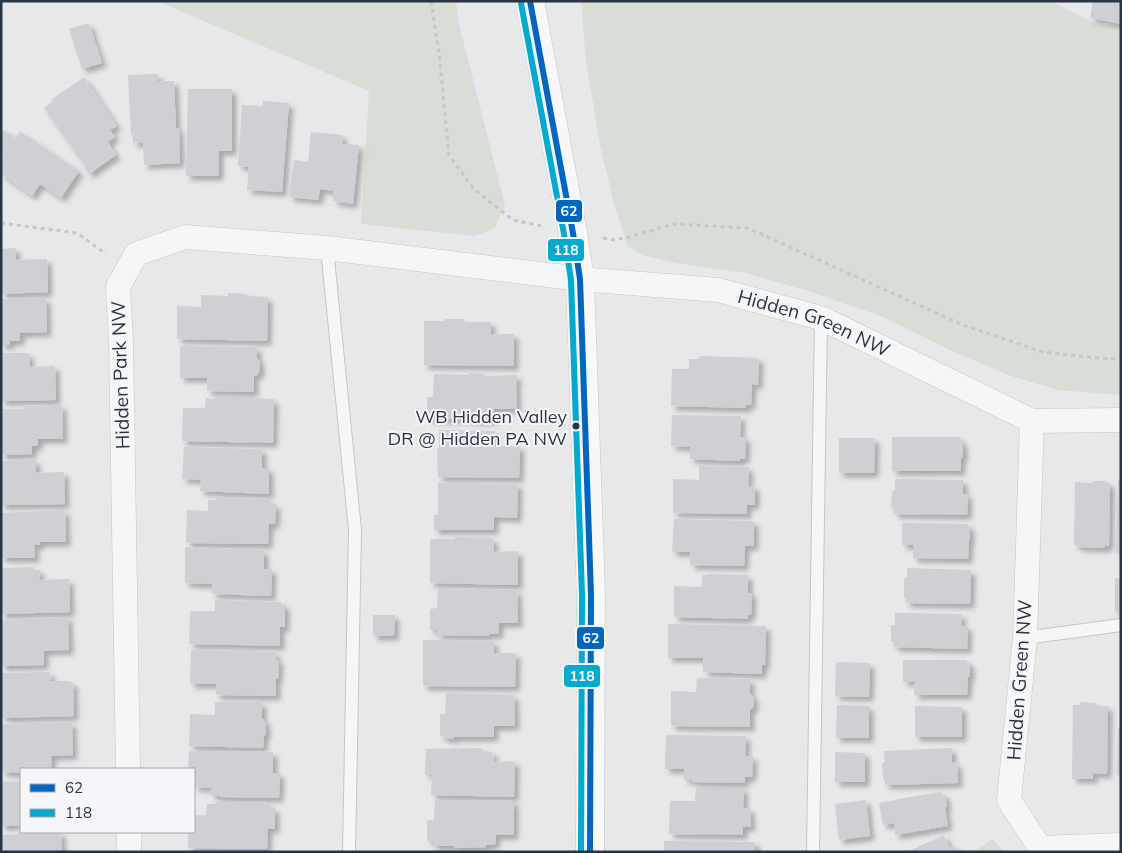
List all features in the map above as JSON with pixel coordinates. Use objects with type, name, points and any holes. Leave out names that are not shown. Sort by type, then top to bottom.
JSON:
[{"type":"street","points":[[530,1],[580,279],[591,595],[590,852]]},
{"type":"street","name":"Hidden Park NW","points":[[128,768],[121,342],[118,287],[136,254],[185,237],[327,248],[580,279]]},
{"type":"street","name":"Hidden Green NW","points":[[580,279],[718,290],[821,318],[1032,421],[1121,420]]},
{"type":"street","name":"Hidden Green NW","points":[[1032,421],[1025,638],[1009,800],[1040,848],[1121,845]]},
{"type":"street","points":[[129,833],[129,852]]},
{"type":"lane","points":[[327,248],[355,530],[349,852]]},
{"type":"lane","points":[[813,852],[821,318]]},
{"type":"lane","points":[[1025,638],[1121,625]]},
{"type":"path","points":[[431,1],[439,53],[450,155],[473,188],[513,220],[614,240],[674,224],[748,228],[963,325],[1042,352],[1121,359]]},
{"type":"path","points":[[1,222],[78,233],[127,270]]},
{"type":"shaded area","points":[[157,1],[456,1],[459,24],[505,205],[495,228],[475,236],[361,224],[369,91]]},
{"type":"shaded area","points":[[581,1],[1051,1],[1099,25],[1121,25],[1121,395],[1058,390],[1011,376],[952,351],[881,316],[808,291],[746,273],[675,263],[642,255],[628,246],[614,204],[600,145],[586,61]]},
{"type":"shaded area","points":[[993,839],[1004,852],[973,852]]},
{"type":"building","points":[[1093,1],[1121,1],[1121,24],[1090,18]]},
{"type":"building","points":[[89,23],[102,63],[82,69],[69,29]]},
{"type":"building","points":[[158,74],[158,81],[174,81],[176,128],[179,128],[180,163],[144,165],[143,143],[133,143],[133,135],[131,135],[128,75]]},
{"type":"building","points":[[84,77],[117,126],[110,130],[115,137],[108,142],[116,155],[89,174],[78,155],[44,108],[52,102],[51,100]]},
{"type":"building","points":[[188,89],[232,89],[232,151],[219,151],[219,176],[186,176]]},
{"type":"building","points":[[263,101],[289,103],[282,192],[247,190],[249,167],[238,166],[242,105],[263,106]]},
{"type":"building","points":[[4,130],[16,138],[20,131],[79,171],[61,198],[40,184],[32,196],[1,174],[1,159],[4,155],[1,153],[1,135]]},
{"type":"building","points":[[311,132],[343,135],[342,144],[359,145],[353,204],[333,201],[334,191],[320,189],[318,200],[289,197],[294,160],[308,162]]},
{"type":"building","points":[[16,248],[16,260],[47,259],[48,292],[1,294],[1,249]]},
{"type":"building","points":[[228,293],[268,297],[267,341],[177,339],[177,306],[201,307],[201,295],[228,296]]},
{"type":"building","points":[[46,298],[47,332],[20,333],[20,341],[10,341],[10,345],[1,345],[1,299]]},
{"type":"building","points":[[445,319],[464,319],[464,322],[491,322],[491,334],[514,334],[514,366],[424,365],[424,321],[445,321]]},
{"type":"building","points":[[180,346],[257,347],[260,371],[256,376],[254,375],[254,392],[207,391],[207,378],[180,378]]},
{"type":"building","points":[[1,353],[29,353],[30,367],[55,366],[56,400],[1,401]]},
{"type":"building","points":[[699,356],[759,358],[758,385],[752,384],[751,405],[746,405],[746,408],[671,406],[672,369],[689,369],[689,359],[699,359]]},
{"type":"building","points":[[469,373],[484,374],[485,376],[517,375],[517,409],[494,409],[494,420],[427,419],[427,397],[433,397],[434,374],[469,375]]},
{"type":"building","points":[[215,397],[274,399],[273,443],[182,441],[183,408],[205,408],[206,398],[215,399]]},
{"type":"building","points":[[62,405],[63,439],[38,439],[38,446],[32,446],[32,454],[1,455],[1,409],[25,409],[25,406]]},
{"type":"building","points":[[672,415],[741,416],[740,437],[746,437],[745,459],[740,459],[740,461],[690,459],[690,447],[671,446]]},
{"type":"building","points":[[439,430],[495,431],[494,446],[520,446],[519,478],[438,477],[437,449],[439,448]]},
{"type":"building","points":[[892,437],[960,437],[960,442],[963,442],[961,471],[892,471]]},
{"type":"building","points":[[839,438],[875,438],[874,473],[839,473]]},
{"type":"building","points":[[184,447],[262,449],[262,468],[269,468],[269,494],[200,491],[201,480],[182,479]]},
{"type":"building","points":[[36,460],[36,473],[64,472],[65,504],[1,505],[1,461]]},
{"type":"building","points":[[699,466],[749,467],[748,486],[755,486],[755,505],[747,505],[747,514],[673,513],[673,479],[699,480]]},
{"type":"building","points":[[895,479],[963,480],[963,494],[968,494],[967,515],[894,514],[894,508],[891,509],[892,491],[895,491]]},
{"type":"building","points":[[1118,480],[1121,480],[1121,553],[1116,553]]},
{"type":"building","points":[[1093,481],[1106,481],[1106,483],[1110,483],[1109,546],[1105,546],[1105,548],[1078,547],[1078,545],[1074,545],[1075,482],[1093,483]]},
{"type":"building","points":[[438,483],[518,484],[517,518],[494,517],[494,530],[434,530],[434,515],[438,515]]},
{"type":"building","points":[[216,498],[269,499],[269,504],[276,504],[275,524],[269,524],[268,544],[186,543],[187,510],[208,511],[208,500],[216,500]]},
{"type":"building","points":[[65,510],[66,542],[40,542],[40,545],[34,545],[35,558],[1,558],[1,513]]},
{"type":"building","points":[[674,519],[754,521],[754,546],[745,546],[744,566],[690,565],[690,552],[672,552]]},
{"type":"building","points":[[902,523],[968,524],[968,527],[970,527],[970,540],[968,559],[913,558],[913,545],[902,545]]},
{"type":"building","points":[[455,537],[493,538],[494,552],[518,551],[518,585],[430,583],[430,539],[455,539]]},
{"type":"building","points":[[185,547],[264,550],[264,569],[272,569],[271,596],[212,594],[212,584],[185,583]]},
{"type":"building","points":[[34,567],[34,570],[40,570],[39,580],[69,579],[70,612],[1,614],[1,568]]},
{"type":"building","points":[[907,568],[971,570],[970,604],[906,603],[906,598],[904,598],[904,578],[907,578]]},
{"type":"building","points":[[702,575],[748,575],[748,593],[752,593],[751,615],[748,615],[748,619],[674,617],[674,586],[702,587]]},
{"type":"building","points":[[1115,578],[1121,578],[1121,612],[1115,612]]},
{"type":"building","points":[[438,588],[517,590],[518,623],[499,623],[499,634],[489,634],[489,636],[437,635],[437,630],[430,630],[430,609],[437,608]]},
{"type":"building","points":[[215,600],[281,602],[281,605],[285,605],[285,627],[280,627],[280,646],[189,644],[190,611],[215,611]]},
{"type":"building","points":[[895,613],[962,614],[961,626],[968,626],[967,649],[894,647],[894,642],[891,642],[891,625],[895,625]]},
{"type":"building","points":[[373,615],[395,615],[394,636],[373,636]]},
{"type":"building","points":[[68,617],[69,650],[44,651],[44,665],[1,666],[1,620]]},
{"type":"building","points":[[668,624],[766,626],[765,665],[762,665],[762,674],[703,672],[703,658],[668,658]]},
{"type":"building","points":[[423,640],[494,641],[494,653],[516,653],[515,687],[423,686]]},
{"type":"building","points":[[191,650],[276,652],[276,660],[279,660],[276,696],[216,695],[216,684],[190,684]]},
{"type":"building","points":[[903,660],[967,660],[967,663],[970,663],[970,677],[968,677],[967,695],[914,695],[915,681],[903,682]]},
{"type":"building","points":[[836,662],[870,663],[869,697],[835,696]]},
{"type":"building","points":[[50,672],[51,681],[73,682],[74,716],[1,717],[1,673]]},
{"type":"building","points":[[697,678],[750,679],[750,693],[754,698],[754,706],[750,710],[750,727],[671,726],[671,691],[696,692]]},
{"type":"building","points":[[446,693],[514,695],[515,726],[494,726],[494,737],[444,738],[444,736],[440,736],[440,714],[445,714]]},
{"type":"building","points":[[215,702],[262,702],[262,719],[266,723],[263,748],[189,746],[190,714],[215,715]]},
{"type":"building","points":[[1080,702],[1096,703],[1096,706],[1108,706],[1107,774],[1093,773],[1093,779],[1072,779],[1073,705],[1080,705]]},
{"type":"building","points":[[837,705],[869,706],[869,738],[836,738]]},
{"type":"building","points":[[915,706],[962,707],[962,737],[915,737]]},
{"type":"building","points":[[72,722],[73,755],[51,756],[52,768],[20,768],[20,772],[5,773],[5,771],[1,771],[1,724]]},
{"type":"building","points":[[1118,728],[1121,728],[1121,775],[1117,775]]},
{"type":"building","points":[[666,735],[746,736],[745,756],[753,756],[752,777],[745,777],[745,783],[692,782],[692,780],[684,780],[684,769],[665,769]]},
{"type":"building","points":[[481,748],[483,751],[493,752],[494,762],[515,761],[514,797],[431,795],[432,775],[425,775],[426,749]]},
{"type":"building","points":[[952,748],[952,763],[957,762],[958,783],[885,785],[882,763],[885,762],[884,751]]},
{"type":"building","points":[[189,751],[273,752],[273,773],[280,773],[279,798],[211,796],[211,788],[195,787],[195,768],[188,768]]},
{"type":"building","points":[[835,752],[865,753],[865,782],[835,782]]},
{"type":"building","points":[[20,781],[20,825],[1,826],[1,782]]},
{"type":"building","points":[[696,788],[744,788],[743,808],[750,808],[751,827],[743,827],[743,835],[669,834],[670,801],[695,801]]},
{"type":"building","points":[[942,792],[942,795],[945,794],[948,826],[895,835],[894,823],[883,825],[879,803]]},
{"type":"building","points":[[435,800],[514,801],[514,835],[496,835],[495,845],[486,845],[486,847],[454,848],[454,846],[433,846],[433,841],[427,841],[427,820],[434,820]]},
{"type":"building","points":[[866,800],[870,836],[839,840],[835,804]]},
{"type":"building","points":[[216,802],[268,803],[268,808],[275,808],[275,829],[268,828],[267,849],[188,848],[188,833],[195,833],[195,815],[206,815],[207,804],[216,804]]},
{"type":"building","points":[[61,833],[62,852],[1,852],[1,835]]},
{"type":"building","points":[[944,835],[950,848],[955,846],[958,852],[907,852]]},
{"type":"building","points":[[664,841],[755,842],[755,852],[664,852]]},
{"type":"transit line","name":"62","points":[[530,1],[580,279],[591,595],[590,852]]},
{"type":"transit line","name":"118","points":[[521,3],[571,280],[582,595],[581,852]]},
{"type":"place","name":"WB Hidden Valley DR @ Hidden PA NW","points":[[576,426]]}]
